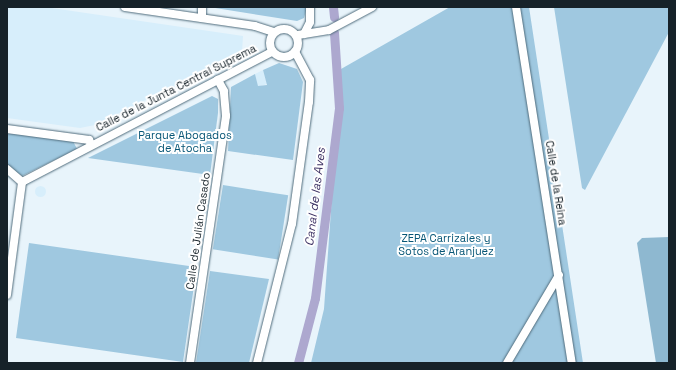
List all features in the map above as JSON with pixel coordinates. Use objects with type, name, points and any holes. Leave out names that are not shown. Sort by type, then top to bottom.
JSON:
[{"type":"street","points":[[127,7],[255,26],[272,32],[278,30],[301,35],[329,30],[372,7]]},
{"type":"street","points":[[202,7],[202,18]]},
{"type":"street","points":[[257,363],[292,224],[309,102],[310,80],[295,52],[301,35],[310,22],[310,7]]},
{"type":"street","name":"Calle de la Reina","points":[[516,7],[572,363]]},
{"type":"street","points":[[272,32],[268,41],[272,52],[286,55],[295,52]]},
{"type":"street","name":"Calle de la Junta Central Suprema","points":[[22,182],[91,144],[272,52]]},
{"type":"street","name":"Calle de Julián Casado","points":[[190,363],[226,116],[224,91],[218,80]]},
{"type":"street","name":"Calle de la Junta Central Suprema","points":[[7,128],[89,140],[91,144]]},
{"type":"street","points":[[7,169],[22,182],[7,295]]},
{"type":"street","points":[[507,363],[559,275]]},
{"type":"shaded area","points":[[7,7],[45,7],[243,36],[242,52],[95,125],[80,128],[7,118]]},
{"type":"shaded area","points":[[263,70],[267,84],[258,87],[255,74]]},
{"type":"shaded area","points":[[40,185],[44,187],[46,191],[44,195],[40,197],[36,195],[34,191],[36,187]]},
{"type":"shaded area","points":[[669,237],[669,363],[656,363],[637,243],[642,238]]},
{"type":"green space","points":[[209,7],[307,7],[304,18],[297,21]]},
{"type":"green space","name":"ZEPA Carrizales y Sotos de Aranjuez","points":[[450,7],[529,7],[583,363],[311,363],[324,309],[341,69]]},
{"type":"green space","points":[[554,7],[669,7],[669,32],[585,190],[582,188]]},
{"type":"green space","points":[[279,63],[297,69],[303,82],[293,160],[228,151],[231,87],[255,74],[258,86],[267,85],[263,70]]},
{"type":"green space","name":"Parque Abogados de Atocha","points":[[212,96],[218,99],[218,113],[210,175],[88,158]]},
{"type":"green space","points":[[7,133],[73,141],[77,149],[22,176],[7,165]]},
{"type":"green space","points":[[223,185],[288,195],[278,260],[213,249]]},
{"type":"green space","points":[[29,243],[189,266],[187,278],[195,279],[183,362],[16,338]]},
{"type":"green space","points":[[210,271],[269,279],[249,363],[196,363]]},
{"type":"waterway","name":"Canal de las Aves","points":[[333,7],[334,17]]},
{"type":"waterway","name":"Canal de las Aves","points":[[298,363],[315,298],[339,108],[334,32]]}]
